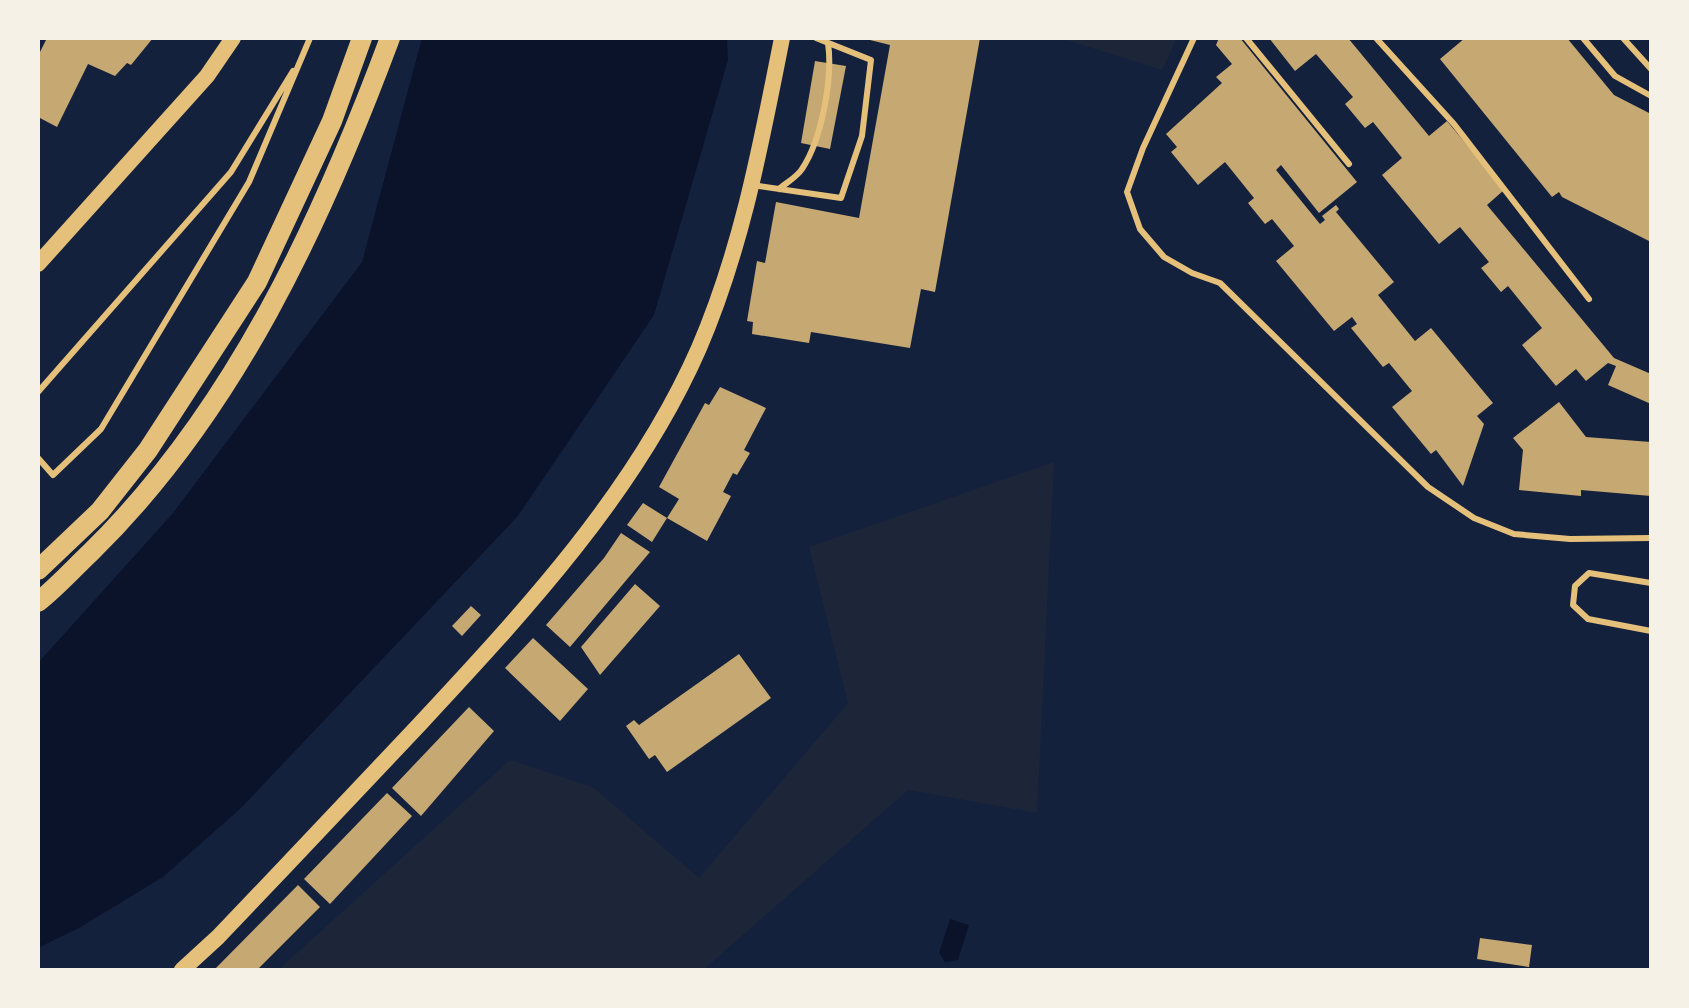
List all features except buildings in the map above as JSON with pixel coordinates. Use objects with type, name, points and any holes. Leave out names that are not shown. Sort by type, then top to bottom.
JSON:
[{"type":"main road","points":[[38,264],[207,76],[233,38]]},
{"type":"main road","points":[[38,570],[100,511],[148,450],[257,282],[332,121],[362,38]]},
{"type":"main road","points":[[38,602],[122,521],[174,457],[228,378],[282,290],[355,132],[390,38]]},
{"type":"main road","points":[[182,970],[272,881],[490,648],[526,608],[616,491],[663,415],[698,348],[741,232],[782,38]]},
{"type":"lane","points":[[38,458],[53,475],[101,429],[249,182],[310,38]]},
{"type":"lane","points":[[752,185],[841,198],[862,136],[871,60],[816,38]]},
{"type":"lane","points":[[1194,38],[1143,148],[1127,192],[1140,229],[1164,257],[1192,273],[1220,283],[1428,487],[1474,518],[1514,534],[1570,539],[1651,538]]},
{"type":"lane","points":[[1246,38],[1349,164]]},
{"type":"lane","points":[[1376,38],[1454,124],[1589,299]]},
{"type":"lane","points":[[1583,38],[1615,76],[1651,96]]},
{"type":"lane","points":[[1623,38],[1651,69]]},
{"type":"lane","points":[[779,189],[800,172],[815,146],[831,63],[828,43]]},
{"type":"lane","points":[[38,392],[231,172],[303,54]]},
{"type":"lane","points":[[1651,583],[1589,573],[1575,586],[1573,605],[1588,619],[1651,631]]},
{"type":"shaded area","points":[[422,38],[727,38],[728,60],[654,315],[518,516],[241,808],[163,877],[79,928],[38,948],[38,663],[173,513],[362,262]]},
{"type":"shaded area","points":[[1060,38],[1177,38],[1162,70]]},
{"type":"shaded area","points":[[1054,462],[1037,813],[908,790],[703,970],[278,970],[510,760],[594,788],[699,878],[848,703],[809,547]]},
{"type":"shaded area","points":[[950,919],[969,925],[958,960],[945,962],[939,953]]}]
